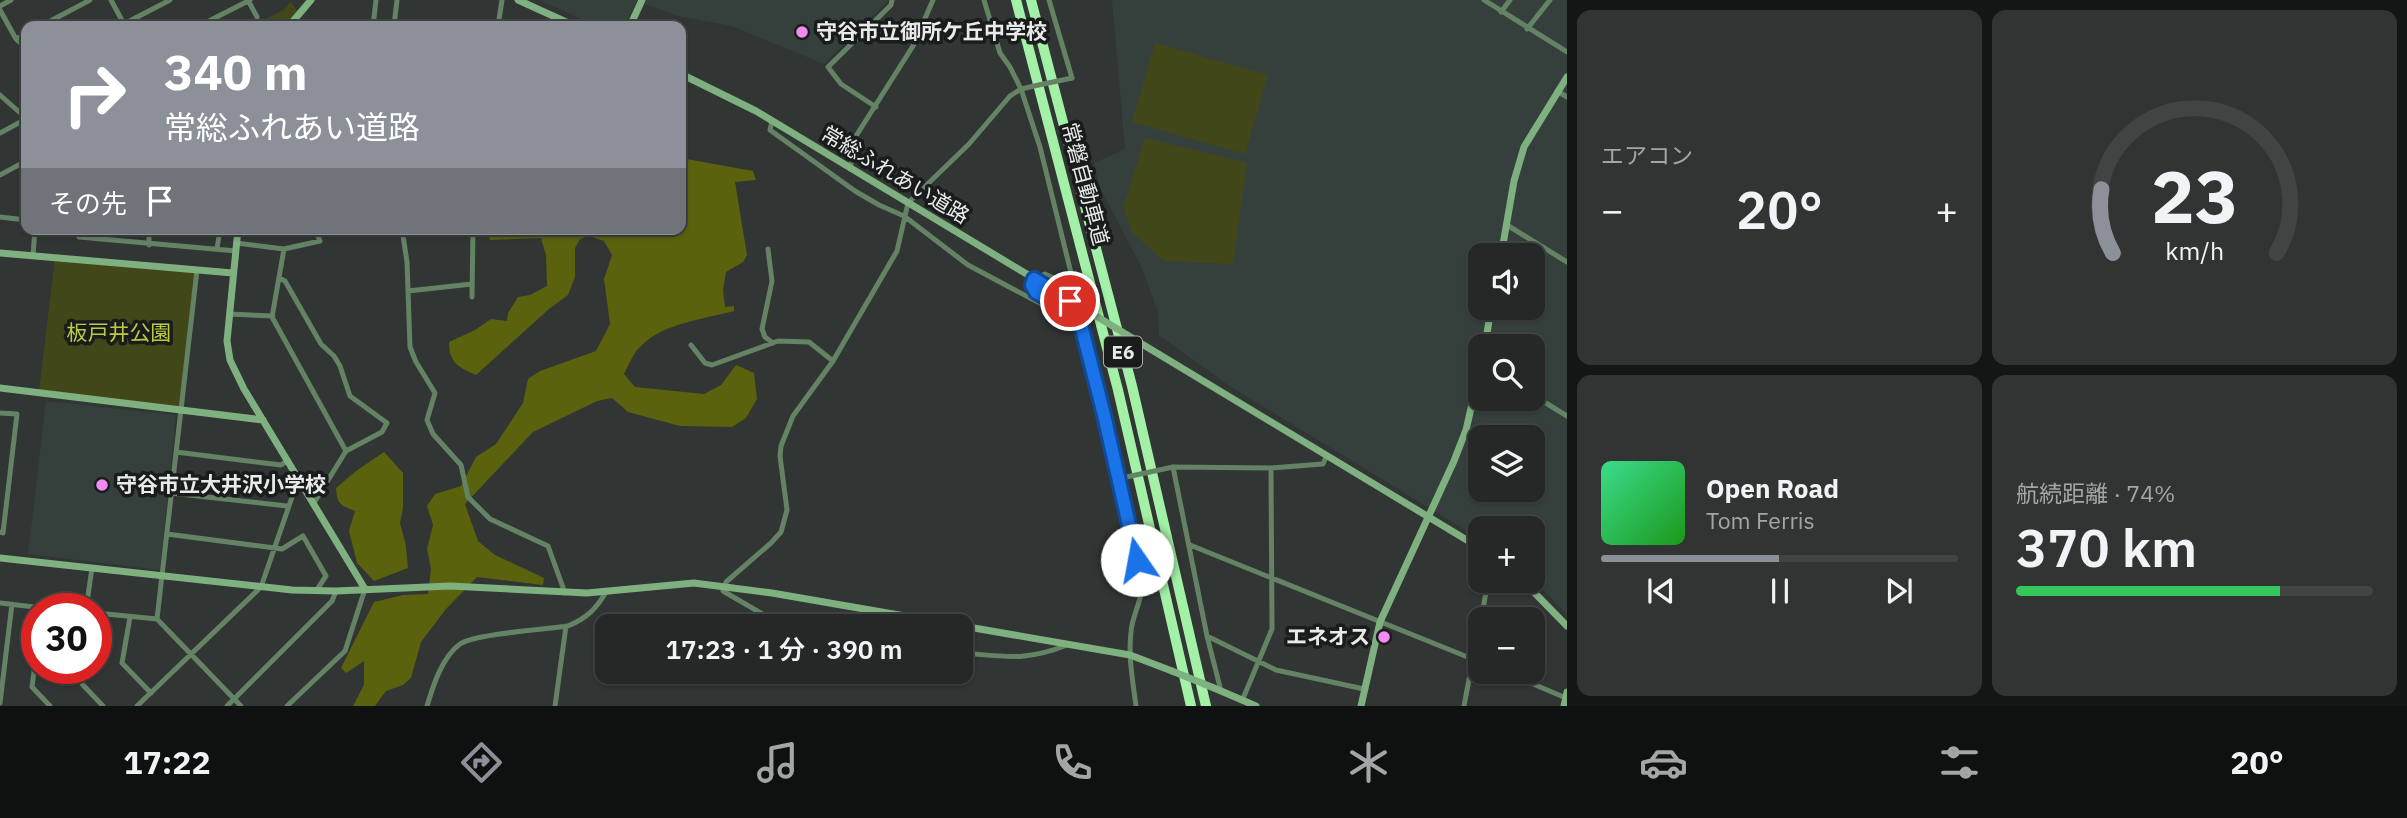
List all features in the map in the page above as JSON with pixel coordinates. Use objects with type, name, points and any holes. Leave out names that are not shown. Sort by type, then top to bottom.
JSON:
[{"type":"highway","name":"常磐自動車道","points":[[1016,0],[1118,390],[1191,706]]},
{"type":"highway","name":"常磐自動車道","points":[[1031,0],[1132,386],[1206,706]]},
{"type":"street","points":[[11,0],[0,8],[21,44]]},
{"type":"street","points":[[50,21],[90,0]]},
{"type":"street","points":[[111,0],[121,21]]},
{"type":"street","points":[[132,21],[170,0]]},
{"type":"street","points":[[209,21],[249,0],[257,16]]},
{"type":"street","points":[[293,21],[311,0]]},
{"type":"street","points":[[374,21],[376,0]]},
{"type":"street","points":[[395,21],[397,0]]},
{"type":"street","points":[[499,21],[502,0]]},
{"type":"street","points":[[518,0],[564,21]]},
{"type":"street","points":[[632,21],[642,0]]},
{"type":"street","points":[[876,107],[841,84],[828,67],[891,5],[892,0]]},
{"type":"street","points":[[850,169],[856,136],[913,46],[933,0]]},
{"type":"street","points":[[984,0],[1000,53],[1021,89],[1040,147],[1074,285],[1070,286],[1045,274],[1034,279],[1032,285],[1036,292],[1079,317],[1120,479],[1142,582],[1131,629],[1130,655],[1136,706]]},
{"type":"street","points":[[762,614],[723,591],[726,582],[781,532],[787,510],[780,456],[793,416],[833,361],[897,251],[908,203],[969,144],[1010,96],[1021,89],[1072,78],[1049,0]]},
{"type":"street","points":[[1484,0],[1567,52]]},
{"type":"street","points":[[1501,12],[1510,0]]},
{"type":"street","points":[[1527,29],[1550,0]]},
{"type":"street","points":[[16,39],[21,36]]},
{"type":"street","name":"常総ふれあい道路","points":[[686,76],[734,98],[1327,455]]},
{"type":"street","points":[[1504,243],[1514,181],[1524,147],[1567,77]]},
{"type":"street","points":[[1557,91],[1567,97]]},
{"type":"street","points":[[0,95],[21,114]]},
{"type":"street","points":[[0,133],[21,121]]},
{"type":"street","points":[[772,121],[771,130],[855,191],[904,216],[968,265],[1081,325]]},
{"type":"street","points":[[0,175],[21,164]]},
{"type":"street","points":[[0,217],[21,219]]},
{"type":"street","points":[[1507,225],[1567,262]]},
{"type":"street","points":[[33,255],[35,235]]},
{"type":"street","points":[[79,235],[149,245],[218,248],[284,248],[320,241],[318,235]]},
{"type":"street","points":[[149,235],[149,245]]},
{"type":"street","points":[[218,248],[219,235]]},
{"type":"street","points":[[237,235],[227,341],[230,360],[244,389],[365,589],[345,651],[288,706]]},
{"type":"street","points":[[403,235],[407,262],[410,347],[435,393],[427,420],[433,434],[461,465],[468,497],[490,519],[548,546],[565,593]]},
{"type":"street","points":[[472,297],[473,235]]},
{"type":"street","points":[[284,248],[272,316],[346,451]]},
{"type":"street","points":[[768,249],[772,281],[762,329],[765,337],[773,343]]},
{"type":"street","points":[[0,253],[233,273]]},
{"type":"street","points":[[157,620],[197,270]]},
{"type":"street","points":[[279,278],[285,281],[321,344],[334,356],[350,396],[387,423],[382,432],[346,451],[314,503]]},
{"type":"street","points":[[408,291],[472,284]]},
{"type":"street","points":[[229,314],[272,316]]},
{"type":"street","points":[[691,345],[699,357],[712,365],[773,343],[809,342],[833,361]]},
{"type":"street","points":[[0,388],[263,420]]},
{"type":"street","points":[[1545,402],[1567,416]]},
{"type":"street","points":[[1361,706],[1380,622],[1445,484],[1470,411]]},
{"type":"street","points":[[0,413],[17,414],[3,533],[0,532]]},
{"type":"street","points":[[176,452],[281,465],[288,460]]},
{"type":"street","points":[[1120,479],[1173,467],[1271,468],[1322,464],[1327,455],[1468,540]]},
{"type":"street","points":[[1173,467],[1217,690]]},
{"type":"street","points":[[1242,701],[1272,629],[1271,468]]},
{"type":"street","points":[[0,475],[9,476]]},
{"type":"street","points":[[137,706],[261,587],[299,477]]},
{"type":"street","points":[[171,494],[287,506]]},
{"type":"street","points":[[167,534],[282,549],[303,536],[326,576],[316,591]]},
{"type":"street","points":[[1190,545],[1468,657]]},
{"type":"street","points":[[0,558],[316,591],[450,586],[565,593],[606,592],[679,583],[724,587],[1130,655],[1256,706]]},
{"type":"street","points":[[88,593],[92,568]]},
{"type":"street","points":[[227,706],[332,601],[336,591]]},
{"type":"street","points":[[427,706],[445,661],[460,644],[477,638],[566,626],[582,620],[595,610],[606,592]]},
{"type":"street","points":[[1535,593],[1567,626]]},
{"type":"street","points":[[0,603],[21,605]]},
{"type":"street","points":[[0,703],[12,604]]},
{"type":"street","points":[[112,615],[157,620],[241,706]]},
{"type":"street","points":[[130,617],[122,663],[151,693]]},
{"type":"street","points":[[555,706],[566,626]]},
{"type":"street","points":[[1207,636],[1276,670],[1364,689]]},
{"type":"street","points":[[973,654],[1026,658],[1044,655],[1068,645]]},
{"type":"street","points":[[32,684],[32,687],[50,706]]},
{"type":"street","points":[[82,684],[103,706]]},
{"type":"street","points":[[1464,706],[1469,684]]},
{"type":"street","points":[[1532,684],[1565,699]]},
{"type":"shaded area","points":[[539,0],[637,0],[627,21],[586,21]]},
{"type":"shaded area","name":"守谷市立御所ケ丘中学校","points":[[647,0],[889,0],[824,64],[732,26],[678,16],[645,4]]},
{"type":"shaded area","points":[[1112,0],[1567,0],[1567,615],[1545,592],[1545,516],[1468,516],[1468,532],[1231,387],[1159,335],[1158,312],[1141,266],[1100,188],[1094,163],[1125,149]]},
{"type":"shaded area","name":"守谷市立大井沢小学校","points":[[46,401],[176,415],[160,570],[28,554]]},
{"type":"green space","points":[[291,2],[299,13],[293,21],[262,21],[283,10]]},
{"type":"green space","points":[[1155,43],[1268,75],[1245,154],[1132,122]]},
{"type":"green space","points":[[1145,138],[1247,163],[1233,264],[1164,261],[1132,232],[1123,207]]},
{"type":"green space","points":[[686,159],[753,171],[756,180],[735,182],[747,255],[743,262],[726,272],[723,290],[725,307],[734,306],[734,311],[672,327],[650,338],[638,349],[624,374],[635,387],[704,394],[721,385],[736,365],[754,373],[757,399],[746,418],[732,427],[680,426],[628,412],[612,398],[597,401],[533,432],[465,504],[478,541],[495,555],[544,578],[543,585],[477,577],[446,609],[421,642],[411,678],[403,685],[386,691],[375,706],[353,706],[364,685],[364,661],[346,673],[341,668],[374,602],[403,595],[428,594],[431,569],[427,549],[433,525],[427,506],[435,494],[461,486],[476,457],[496,444],[523,403],[528,379],[540,371],[596,351],[610,324],[604,279],[612,255],[604,241],[589,236],[580,239],[575,248],[575,277],[568,295],[476,375],[460,367],[453,360],[449,342],[491,319],[507,321],[508,313],[518,297],[530,295],[547,286],[546,255],[541,238],[490,240],[488,235],[686,235]]},
{"type":"green space","name":"板戸井公園","points":[[55,257],[197,270],[181,411],[39,392]]},
{"type":"green space","points":[[384,452],[403,473],[400,523],[408,568],[374,581],[357,563],[349,531],[355,511],[340,503],[336,488]]},
{"type":"place","name":"守谷市立御所ケ丘中学校","points":[[802,32]]},
{"type":"place","name":"守谷市立大井沢小学校","points":[[102,485]]},
{"type":"place","name":"エネオス","points":[[1384,637]]},
{"type":"route","points":[[1070,301],[1034,279],[1032,285],[1036,292],[1079,317],[1137,560]]}]
